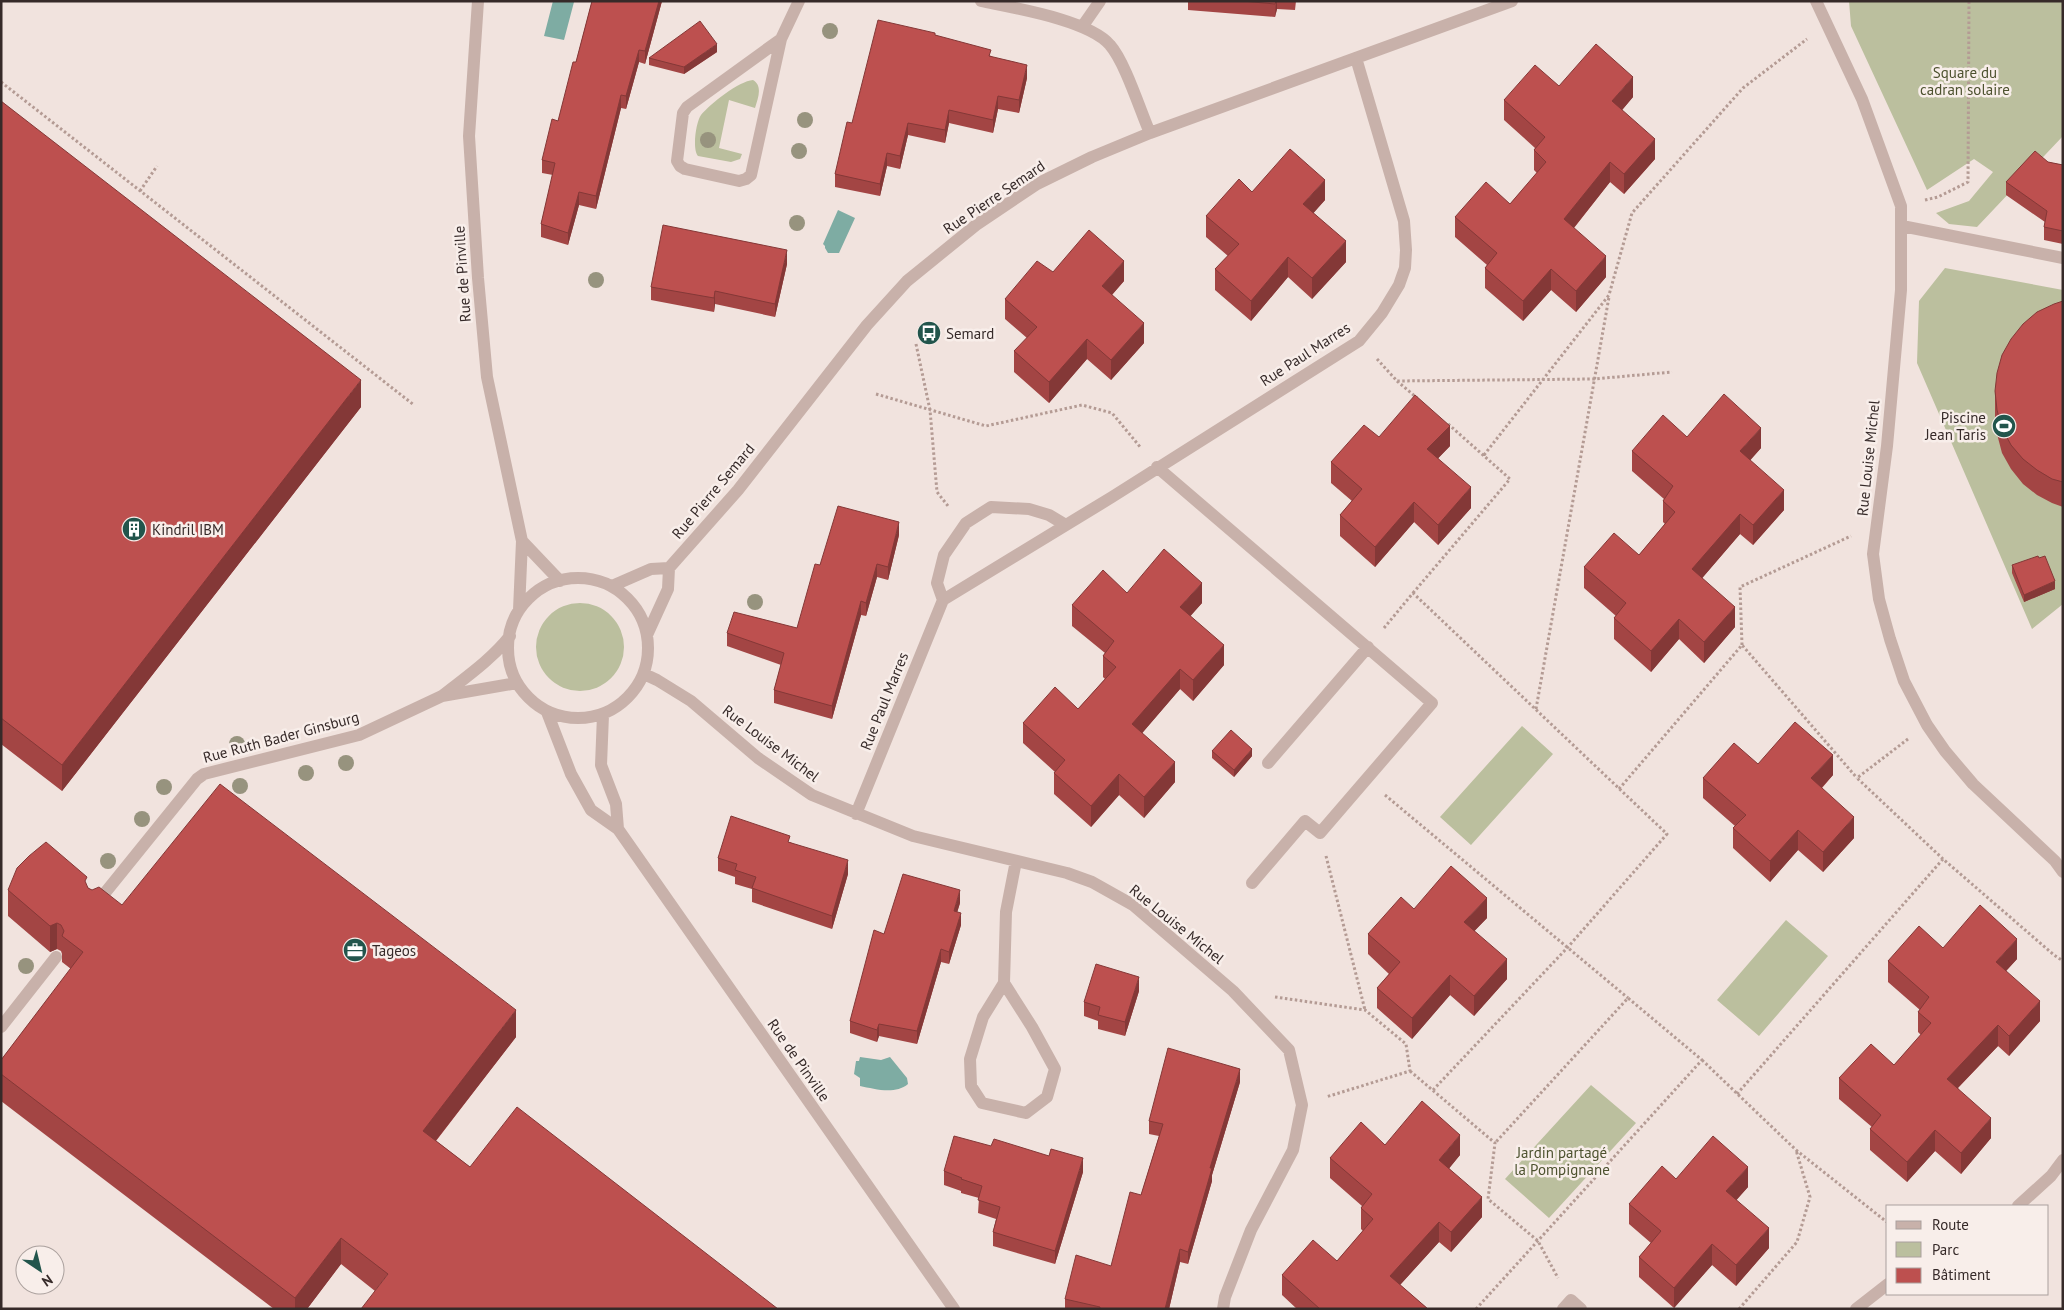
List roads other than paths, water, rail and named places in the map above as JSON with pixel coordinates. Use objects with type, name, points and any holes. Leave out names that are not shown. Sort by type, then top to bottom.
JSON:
[{"type":"street","name":"Rue de Pinville","points":[[478,1],[470,136],[478,278],[487,377],[522,541],[519,610]]},
{"type":"street","points":[[781,39],[687,107],[683,113],[677,161],[680,166],[685,169],[739,181],[746,180],[751,175],[781,39],[799,1]]},
{"type":"street","points":[[981,1],[1029,11],[1099,34],[1111,46],[1120,61],[1150,133]]},
{"type":"street","points":[[1082,27],[1100,1]]},
{"type":"street","name":"Rue Pierre Semard","points":[[669,568],[738,490],[867,325],[907,281],[976,225],[1037,184],[1092,157],[1150,133],[1512,1]]},
{"type":"street","name":"Rue Louise Michel","points":[[1816,1],[1862,99],[1902,206],[1901,290],[1887,446],[1873,554],[1879,599],[1890,639],[1904,680],[1927,725],[1945,751],[1973,784],[2055,861],[2063,872]]},
{"type":"street","name":"Rue Paul Marres","points":[[856,814],[943,600],[1064,524],[1112,497],[1359,340],[1382,313],[1399,285],[1405,268],[1404,221],[1356,58]]},
{"type":"street","points":[[1902,226],[2063,258]]},
{"type":"street","points":[[1157,467],[1432,703],[1320,833],[1305,821],[1252,883]]},
{"type":"street","points":[[943,600],[937,583],[944,555],[966,523],[991,507],[1029,509],[1050,515],[1064,524]]},
{"type":"street","points":[[522,541],[560,581]]},
{"type":"street","points":[[612,586],[651,569],[669,568],[668,589],[648,635]]},
{"type":"street","points":[[578,578],[595,580],[612,586],[628,598],[641,615],[648,635],[649,651],[644,674],[631,695],[617,707],[603,714],[583,719],[565,718],[547,712],[532,702],[511,671],[509,657],[510,636],[519,610],[530,597],[544,587],[560,581],[578,578]]},
{"type":"street","name":"Rue Ruth Bader Ginsburg","points":[[93,908],[196,779],[204,774],[359,735],[442,696],[500,648],[510,636]]},
{"type":"street","points":[[1268,763],[1368,647]]},
{"type":"street","name":"Rue Louise Michel","points":[[644,674],[657,680],[690,702],[758,758],[812,795],[913,836],[1067,873],[1092,882],[1132,905],[1233,991],[1290,1050],[1302,1105],[1293,1150],[1251,1230],[1225,1297],[1223,1309]]},
{"type":"street","name":"Rue Ruth Bader Ginsburg","points":[[442,696],[517,682]]},
{"type":"street","name":"Rue de Pinville","points":[[547,712],[571,774],[591,810],[618,829],[954,1309]]},
{"type":"street","points":[[603,714],[601,765],[616,804],[618,829]]},
{"type":"street","points":[[1004,983],[1032,1027],[1055,1069],[1047,1097],[1026,1113],[982,1103],[971,1086],[970,1059],[983,1018],[1004,983],[1006,912],[1016,861]]},
{"type":"street","points":[[1,1027],[56,957]]},
{"type":"street","points":[[2019,1205],[2051,1176],[2063,1160]]},
{"type":"street","points":[[1856,1309],[1886,1286]]},
{"type":"street","points":[[1567,1305],[1581,1309]]},
{"type":"water","points":[[553,1],[574,2],[564,40],[544,36]]},
{"type":"water","points":[[838,210],[855,218],[839,253],[828,253],[823,244]]},
{"type":"water","points":[[860,1057],[881,1060],[890,1057],[907,1078],[908,1084],[891,1090],[878,1090],[860,1086],[860,1078],[854,1074],[856,1061],[859,1061]]},
{"type":"place","name":"Semard","points":[[929,333]]},
{"type":"place","name":"Piscine Jean Taris","points":[[2004,426]]},
{"type":"place","name":"Kindril IBM","points":[[134,529]]},
{"type":"place","name":"Tageos","points":[[355,950]]},
{"type":"park label","name":"Square du cadran solaire","points":[[1965,80]]},
{"type":"park label","name":"Jardin partagé la Pompignane","points":[[1562,1160]]}]
